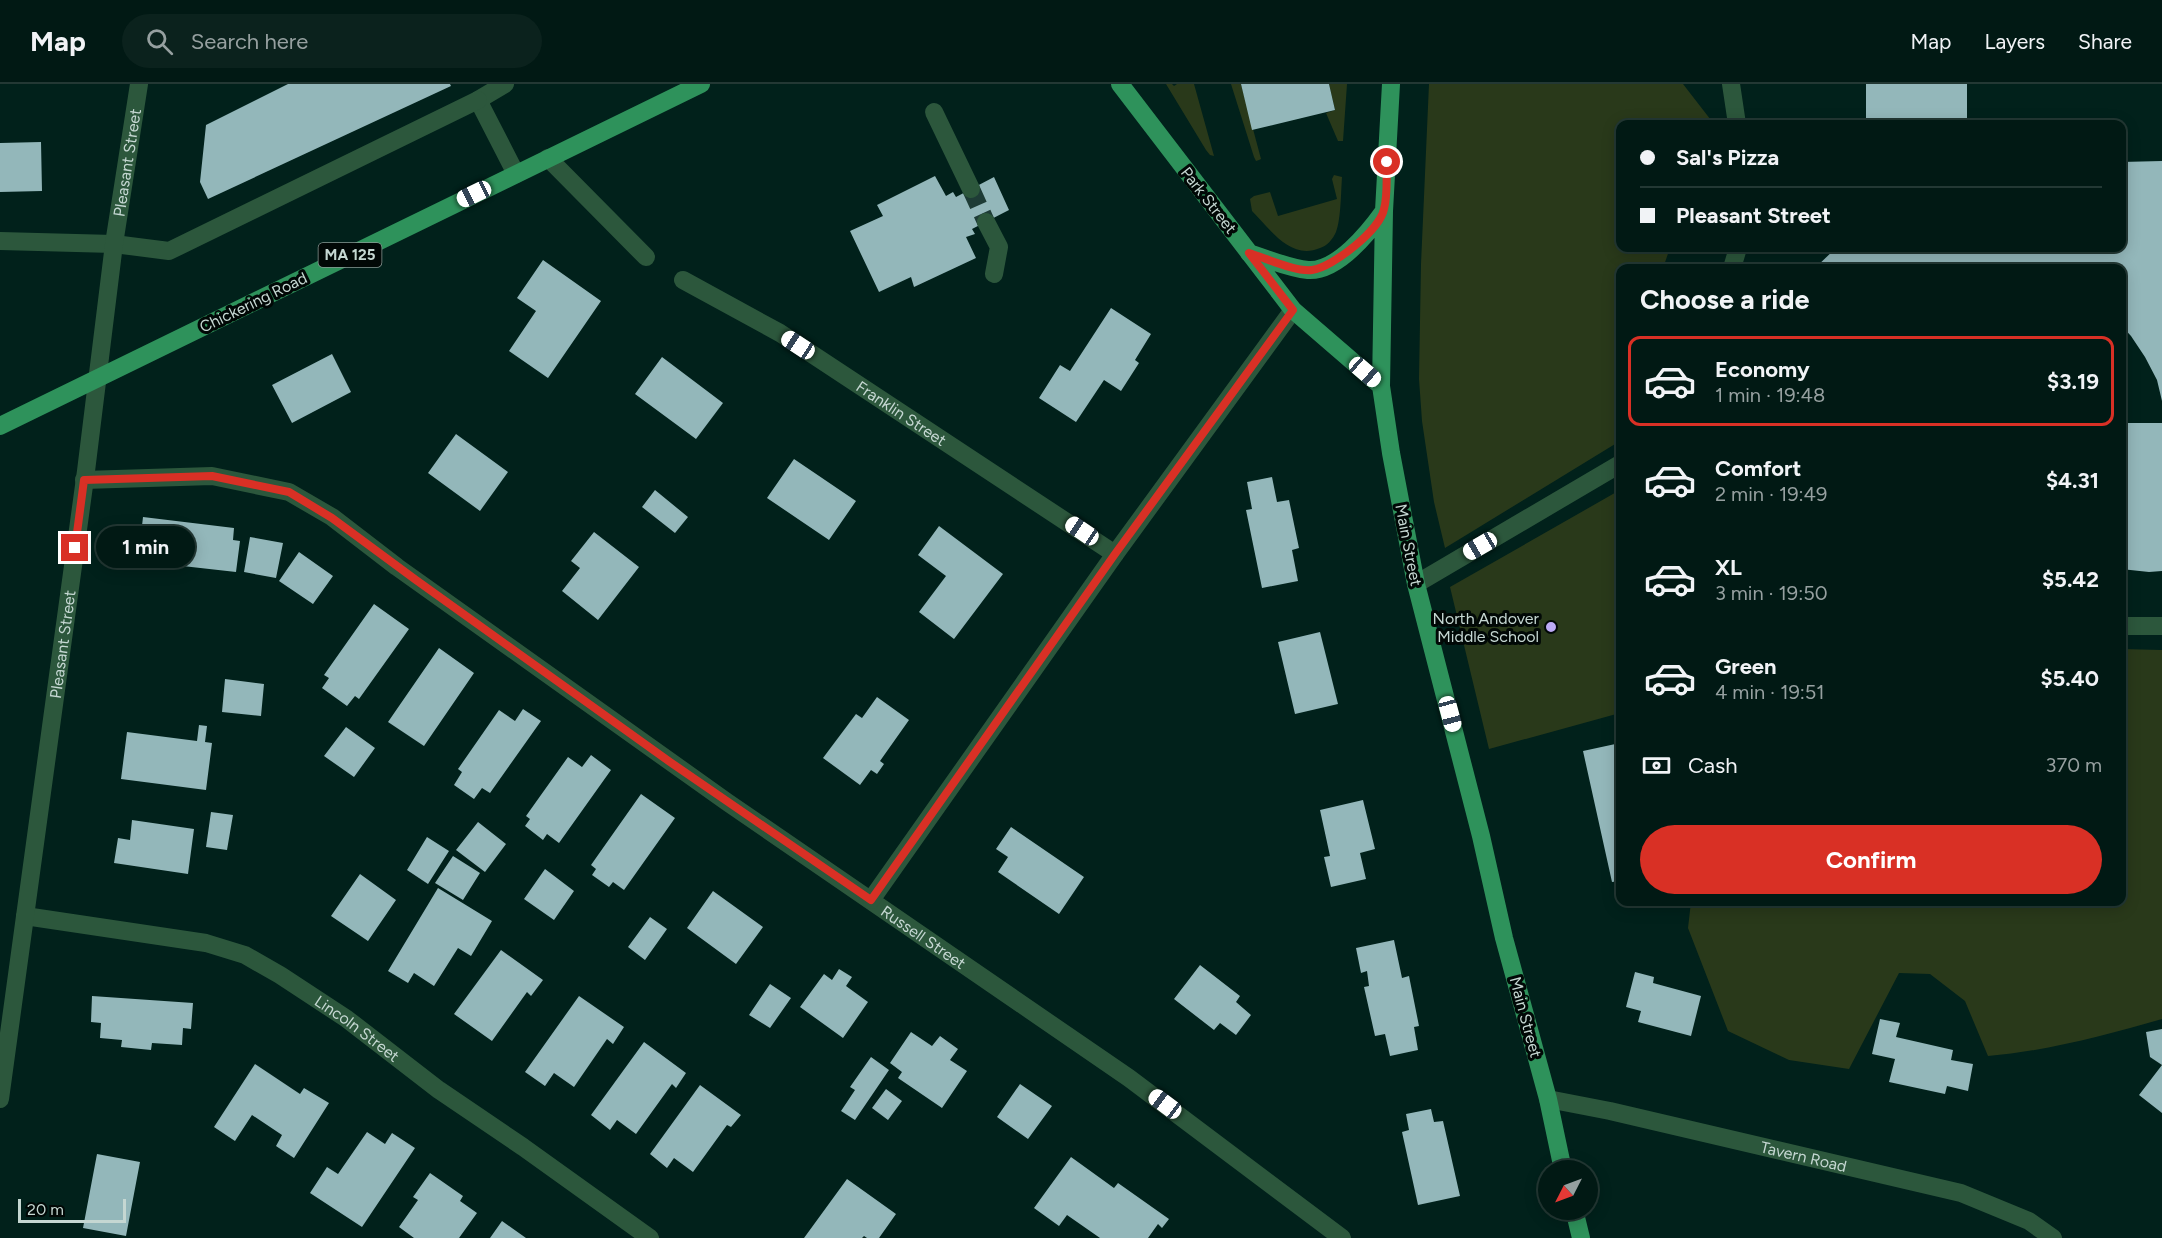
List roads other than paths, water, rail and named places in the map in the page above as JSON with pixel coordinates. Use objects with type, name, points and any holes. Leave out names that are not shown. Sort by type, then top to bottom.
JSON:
[{"type":"main road","name":"Chickering Road","points":[[0,426],[701,84]]},
{"type":"main road","name":"Park Street","points":[[1120,84],[1293,310],[1381,386]]},
{"type":"main road","name":"Main Street","points":[[1391,84],[1384,211],[1381,386],[1391,453],[1416,584],[1481,836],[1504,938],[1548,1099],[1561,1160]]},
{"type":"main road","points":[[1249,253],[1292,267],[1311,270],[1333,263],[1363,240],[1384,211]]},
{"type":"main road","points":[[1577,1220],[1581,1238]]},
{"type":"street","name":"Pleasant Street","points":[[0,1099],[114,244],[139,84]]},
{"type":"street","points":[[0,241],[114,244],[169,251],[478,100],[505,84]]},
{"type":"street","points":[[1728,87],[1736,120]]},
{"type":"street","points":[[478,100],[516,174]]},
{"type":"street","points":[[934,112],[971,189]]},
{"type":"street","points":[[548,158],[646,257]]},
{"type":"street","points":[[987,222],[999,247],[994,274]]},
{"type":"street","name":"Franklin Street","points":[[683,280],[780,333],[1115,554]]},
{"type":"street","points":[[871,900],[1115,554],[1293,310]]},
{"type":"street","points":[[1416,584],[1616,466]]},
{"type":"street","name":"Russell Street","points":[[84,480],[212,476],[289,492],[332,518],[603,714],[1129,1078],[1342,1238]]},
{"type":"street","points":[[2126,626],[2162,626]]},
{"type":"street","name":"Lincoln Street","points":[[25,916],[206,943],[245,955],[347,1019],[439,1090],[650,1238]]},
{"type":"street","name":"Tavern Road","points":[[1548,1099],[1610,1111],[1961,1193],[2029,1221],[2053,1238]]},
{"type":"tunnel","points":[[971,189],[986,222]]},
{"type":"place","name":"North Andover Middle School","points":[[1551,627]]}]
